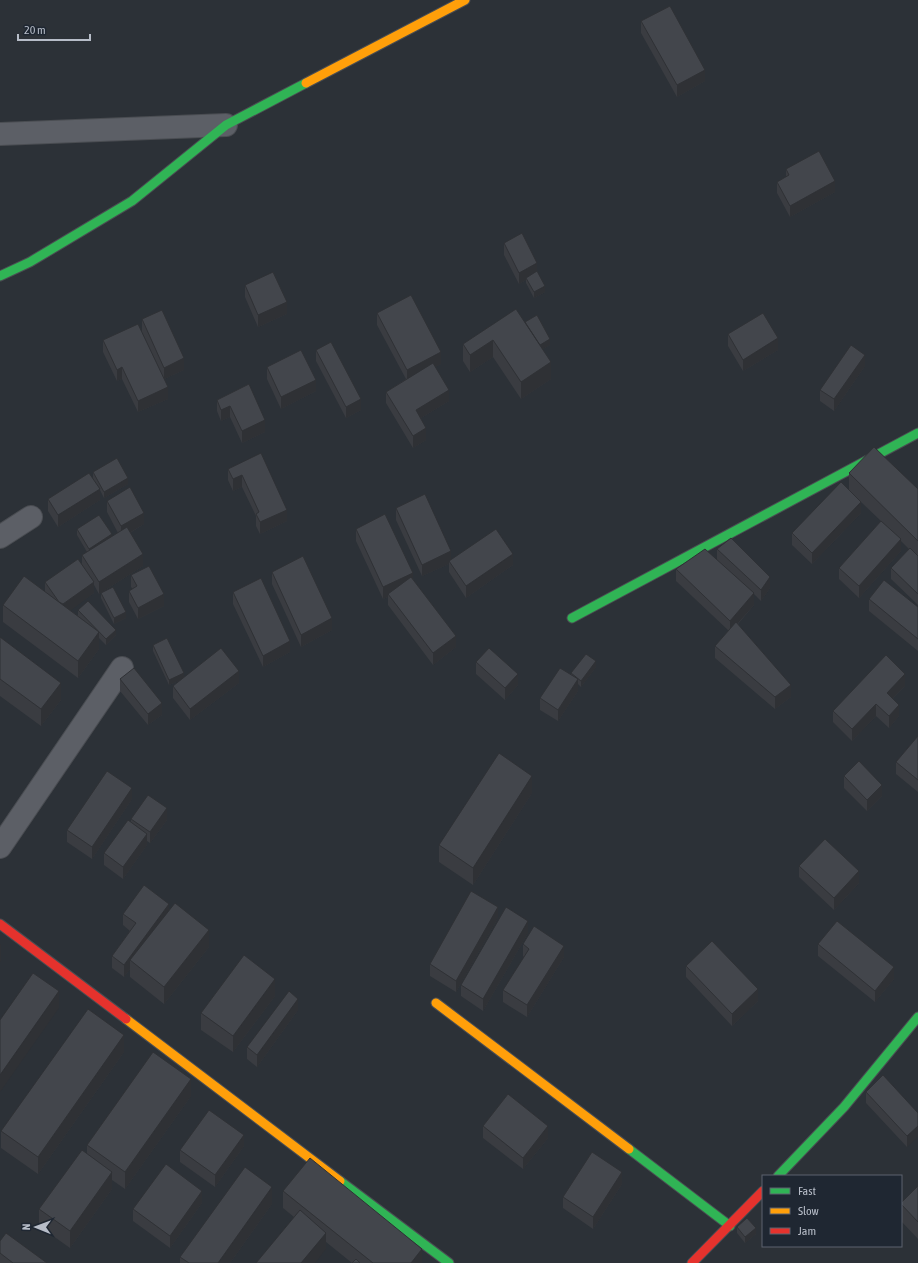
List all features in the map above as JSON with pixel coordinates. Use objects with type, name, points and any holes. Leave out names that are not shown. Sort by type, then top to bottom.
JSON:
[{"type":"street","points":[[0,276],[30,262],[132,201],[226,125],[465,0]]},
{"type":"street","points":[[0,134],[226,125]]},
{"type":"street","points":[[572,618],[918,433]]},
{"type":"street","points":[[0,536],[31,517]]},
{"type":"street","points":[[0,847],[122,668]]},
{"type":"street","points":[[0,924],[449,1263]]},
{"type":"street","points":[[436,1002],[730,1226]]},
{"type":"street","points":[[779,1175],[844,1107],[918,1017]]},
{"type":"street","points":[[692,1263],[762,1192]]},
{"type":"building","points":[[670,6],[705,70],[677,85],[641,21]]},
{"type":"building","points":[[819,151],[835,181],[790,206],[777,182],[789,175],[786,169]]},
{"type":"building","points":[[522,233],[537,263],[519,273],[504,243]]},
{"type":"building","points":[[537,271],[545,286],[534,292],[526,278]]},
{"type":"building","points":[[273,272],[287,302],[258,315],[245,285]]},
{"type":"building","points":[[411,295],[441,352],[407,370],[377,313]]},
{"type":"building","points":[[516,309],[551,362],[521,382],[493,340],[470,355],[463,344]]},
{"type":"building","points":[[162,310],[184,358],[164,368],[142,319]]},
{"type":"building","points":[[763,313],[778,338],[743,360],[728,334]]},
{"type":"building","points":[[537,315],[550,339],[540,345],[525,322]]},
{"type":"building","points":[[138,324],[168,387],[138,401],[122,367],[117,370],[103,340]]},
{"type":"building","points":[[331,342],[361,399],[346,407],[316,350]]},
{"type":"building","points":[[851,345],[865,355],[834,399],[820,390]]},
{"type":"building","points":[[301,350],[316,380],[281,397],[267,367]]},
{"type":"building","points":[[433,363],[449,390],[416,410],[426,428],[413,436],[386,392]]},
{"type":"building","points":[[249,384],[265,420],[242,431],[230,406],[221,410],[217,400]]},
{"type":"building","points":[[874,447],[918,489],[918,541],[849,473]]},
{"type":"building","points":[[261,453],[287,510],[260,522],[256,514],[259,512],[242,475],[233,479],[228,469]]},
{"type":"building","points":[[117,458],[128,478],[104,492],[93,472]]},
{"type":"building","points":[[89,473],[100,489],[58,515],[48,499]]},
{"type":"building","points":[[841,482],[861,502],[812,553],[792,533]]},
{"type":"building","points":[[130,487],[144,513],[121,526],[107,501]]},
{"type":"building","points":[[425,494],[451,551],[422,565],[396,508]]},
{"type":"building","points":[[385,514],[413,573],[383,587],[356,529]]},
{"type":"building","points":[[99,515],[112,534],[89,549],[77,529]]},
{"type":"building","points":[[881,521],[901,539],[859,586],[839,568]]},
{"type":"building","points":[[127,527],[143,554],[99,582],[82,555]]},
{"type":"building","points":[[496,529],[513,554],[466,586],[449,561]]},
{"type":"building","points":[[731,538],[770,577],[761,590],[717,549]]},
{"type":"building","points":[[910,548],[918,556],[918,594],[891,568]]},
{"type":"building","points":[[705,549],[754,593],[730,621],[676,569]]},
{"type":"building","points":[[303,556],[332,618],[301,635],[272,572]]},
{"type":"building","points":[[78,559],[94,582],[63,604],[59,602],[45,582]]},
{"type":"building","points":[[149,566],[164,594],[138,608],[129,591],[137,586],[131,575]]},
{"type":"building","points":[[24,576],[99,632],[78,661],[3,605]]},
{"type":"building","points":[[411,577],[456,636],[433,653],[388,594]]},
{"type":"building","points":[[261,578],[290,641],[263,656],[233,592]]},
{"type":"building","points":[[884,580],[918,607],[918,639],[869,599]]},
{"type":"building","points":[[113,587],[126,612],[114,618],[101,593]]},
{"type":"building","points":[[88,601],[116,630],[106,639],[78,610]]},
{"type":"building","points":[[736,622],[791,685],[775,697],[715,646]]},
{"type":"building","points":[[0,637],[61,683],[41,709],[0,679]]},
{"type":"building","points":[[167,638],[184,673],[169,680],[153,645]]},
{"type":"building","points":[[221,648],[239,671],[190,709],[173,686]]},
{"type":"building","points":[[489,648],[518,674],[505,688],[476,662]]},
{"type":"building","points":[[586,654],[596,661],[581,681],[571,673]]},
{"type":"building","points":[[886,655],[905,674],[887,693],[899,705],[889,716],[876,704],[852,729],[833,711]]},
{"type":"building","points":[[134,668],[162,703],[148,714],[120,679]]},
{"type":"building","points":[[560,668],[578,679],[558,710],[540,698]]},
{"type":"building","points":[[918,736],[918,780],[896,762]]},
{"type":"building","points":[[499,753],[532,776],[473,868],[439,845]]},
{"type":"building","points":[[859,761],[882,785],[867,800],[844,776]]},
{"type":"building","points":[[107,771],[132,788],[92,847],[67,830]]},
{"type":"building","points":[[148,795],[167,808],[150,832],[131,819]]},
{"type":"building","points":[[128,820],[147,834],[123,867],[104,853]]},
{"type":"building","points":[[825,839],[859,871],[834,898],[799,866]]},
{"type":"building","points":[[144,885],[169,904],[124,965],[112,956],[136,923],[123,914]]},
{"type":"building","points":[[471,891],[498,907],[456,981],[430,964]]},
{"type":"building","points":[[175,903],[209,930],[164,987],[130,960]]},
{"type":"building","points":[[506,907],[528,921],[483,999],[461,985]]},
{"type":"building","points":[[837,921],[894,967],[875,991],[818,944]]},
{"type":"building","points":[[534,926],[564,946],[527,1005],[503,990],[529,949],[523,944]]},
{"type":"building","points":[[712,941],[758,989],[732,1014],[686,966]]},
{"type":"building","points":[[244,955],[275,979],[233,1036],[201,1013]]},
{"type":"building","points":[[33,973],[59,991],[0,1075],[0,1020]]},
{"type":"building","points":[[289,991],[298,999],[257,1055],[247,1047]]},
{"type":"building","points":[[88,1009],[124,1035],[38,1157],[1,1131]]},
{"type":"building","points":[[153,1052],[191,1079],[125,1172],[87,1145]]},
{"type":"building","points":[[883,1075],[918,1113],[918,1126],[907,1136],[866,1092]]},
{"type":"building","points":[[508,1094],[548,1126],[523,1158],[483,1126]]},
{"type":"building","points":[[209,1110],[244,1135],[215,1175],[180,1150]]},
{"type":"building","points":[[82,1150],[112,1172],[70,1231],[39,1209]]},
{"type":"building","points":[[592,1152],[622,1172],[593,1217],[563,1197]]},
{"type":"building","points":[[310,1158],[422,1249],[411,1263],[373,1263],[283,1191]]},
{"type":"building","points":[[166,1164],[202,1191],[170,1236],[133,1209]]},
{"type":"building","points":[[245,1167],[272,1187],[218,1263],[189,1263],[180,1257]]},
{"type":"building","points":[[918,1186],[918,1222],[902,1205],[902,1202]]},
{"type":"building","points":[[300,1210],[326,1233],[301,1263],[256,1263]]},
{"type":"building","points":[[747,1218],[756,1228],[745,1237],[737,1227]]},
{"type":"building","points":[[6,1233],[47,1263],[13,1263],[0,1253],[0,1241]]},
{"type":"building","points":[[356,1259],[360,1263],[352,1263]]},
{"type":"traffic: fast","points":[[0,276],[30,262],[132,201],[226,125],[306,83]]},
{"type":"traffic: fast","points":[[572,618],[918,433]]},
{"type":"traffic: fast","points":[[779,1175],[844,1107],[918,1017]]},
{"type":"traffic: fast","points":[[629,1149],[730,1226]]},
{"type":"traffic: fast","points":[[340,1181],[449,1263]]},
{"type":"traffic: slow","points":[[306,83],[465,0]]},
{"type":"traffic: slow","points":[[436,1003],[629,1149]]},
{"type":"traffic: slow","points":[[126,1019],[340,1181]]},
{"type":"traffic: jam","points":[[0,924],[126,1019]]},
{"type":"traffic: jam","points":[[692,1263],[762,1192]]}]
